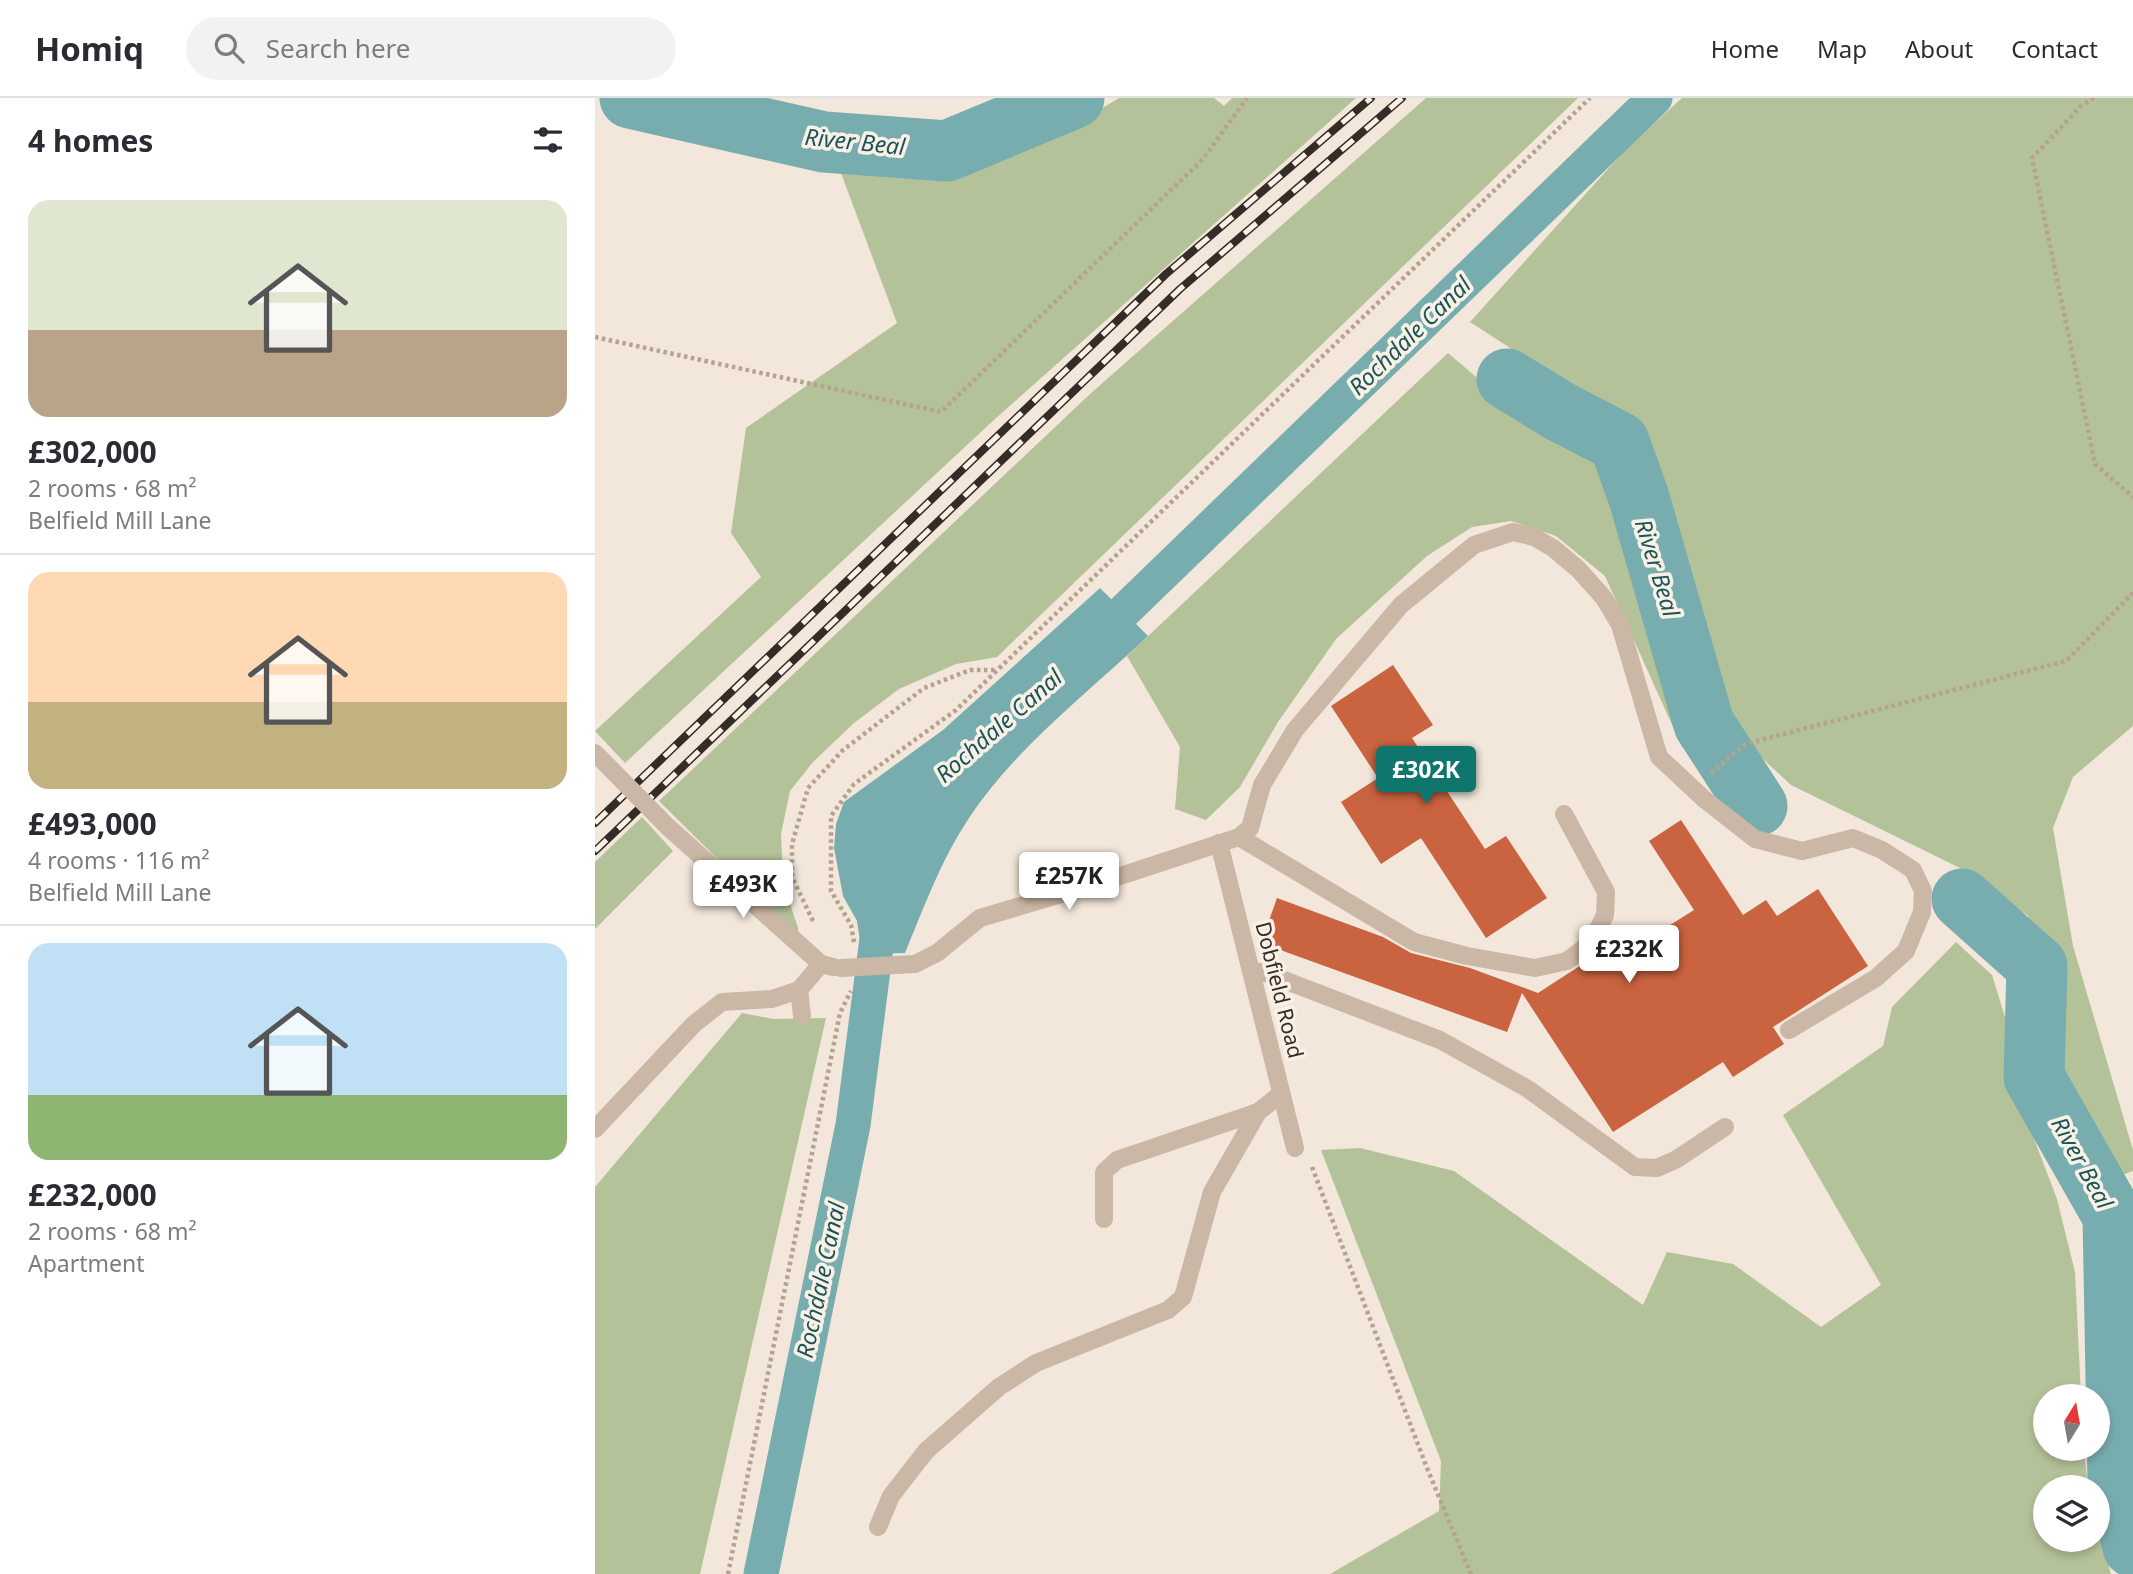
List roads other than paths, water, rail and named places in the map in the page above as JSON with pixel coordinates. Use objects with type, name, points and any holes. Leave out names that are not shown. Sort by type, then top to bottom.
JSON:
[{"type":"street","points":[[595,753],[668,827],[816,960],[841,968],[915,964],[937,953],[980,918],[1239,837],[1249,828],[1262,785],[1295,730],[1401,605],[1474,545],[1513,532],[1535,537],[1578,569],[1604,598],[1620,625],[1660,757],[1704,799],[1755,839],[1801,851],[1853,838],[1882,850],[1913,870],[1923,891],[1923,912],[1906,951],[1876,978],[1789,1030]]},
{"type":"street","points":[[1239,837],[1414,942],[1467,956],[1535,968],[1567,961],[1592,942],[1605,915],[1606,892],[1564,814]]},
{"type":"street","name":"Dobfield Road","points":[[1219,843],[1295,1148]]},
{"type":"street","points":[[802,1016],[799,990],[816,960]]},
{"type":"street","points":[[1251,971],[1266,973],[1440,1040],[1528,1089],[1635,1167],[1657,1168],[1724,1127]]},
{"type":"street","points":[[595,1129],[710,1010],[722,1002],[772,999],[799,990]]},
{"type":"street","points":[[1104,1219],[1104,1172],[1117,1160],[1258,1112],[1282,1094]]},
{"type":"street","points":[[878,1527],[891,1496],[926,1451],[999,1387],[1036,1363],[1168,1310],[1183,1297],[1212,1192],[1258,1112]]},
{"type":"water","points":[[1100,588],[1148,636],[1053,722],[988,792],[950,850],[905,953],[862,954],[857,921],[843,896],[834,848],[836,824],[844,802],[943,730]]},
{"type":"waterway","name":"River Beal","points":[[630,98],[824,142],[947,151],[1074,98]]},
{"type":"waterway","name":"Rochdale Canal","points":[[1089,645],[1655,98]]},
{"type":"waterway","name":"River Beal","points":[[1507,379],[1561,412],[1619,442],[1639,498],[1704,724],[1757,806]]},
{"type":"waterway","name":"River Beal","points":[[1962,899],[2037,966],[2034,1077],[2113,1216],[2118,1484],[2133,1547]]},
{"type":"waterway","name":"Rochdale Canal","points":[[761,1574],[853,1125],[881,908]]},
{"type":"railway","points":[[595,823],[1166,274],[1371,98]]},
{"type":"railway","points":[[595,851],[1180,289],[1402,98]]}]
